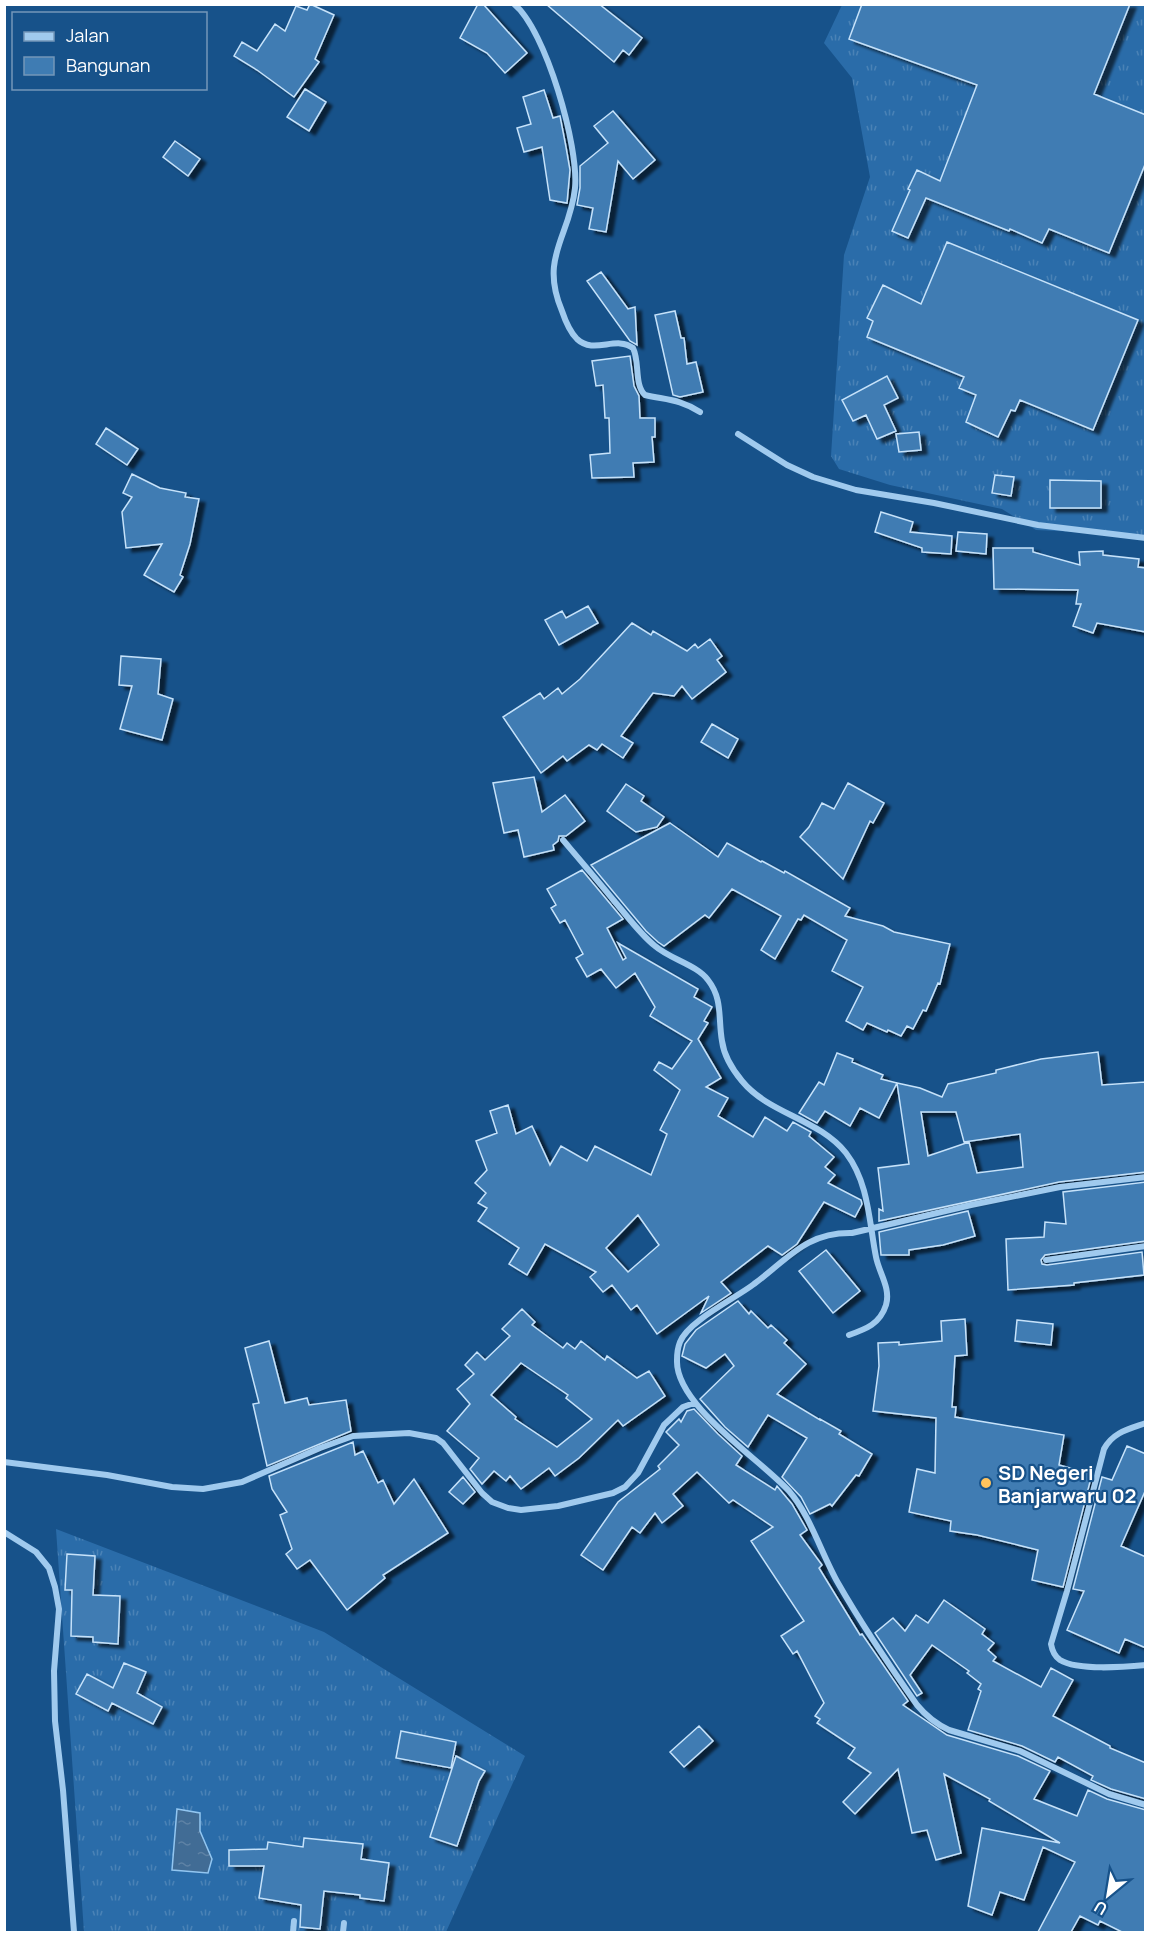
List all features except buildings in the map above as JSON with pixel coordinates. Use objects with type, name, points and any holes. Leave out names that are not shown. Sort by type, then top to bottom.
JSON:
[{"type":"street","points":[[514,4],[525,17],[541,45],[565,116],[572,153],[575,187],[555,256],[553,271],[553,286],[564,317],[577,338],[584,344],[596,347],[627,344],[633,348],[642,393],[686,403],[700,412]]},
{"type":"street","points":[[738,434],[787,465],[813,477],[856,490],[934,503],[1038,525],[1146,538]]},
{"type":"street","points":[[563,840],[654,946],[708,979],[719,1002],[722,1042],[732,1068],[754,1094],[825,1135],[846,1152],[853,1164],[864,1190],[876,1258],[886,1287],[886,1304],[880,1317],[870,1328],[849,1335]]},
{"type":"street","points":[[1146,1177],[1060,1187],[852,1233],[837,1233],[819,1237],[691,1327],[680,1342],[677,1363],[679,1375],[694,1403],[791,1493],[860,1620],[925,1714],[949,1730],[1020,1751],[1109,1794],[1146,1805]]},
{"type":"street","points":[[1046,1260],[1146,1246]]},
{"type":"street","points":[[4,1462],[107,1475],[172,1487],[203,1489],[242,1482],[353,1436],[409,1433],[436,1438],[443,1443],[482,1493],[492,1502],[508,1508],[535,1509],[613,1493],[625,1487],[638,1473],[664,1425],[683,1407],[694,1403]]},
{"type":"street","points":[[1146,1423],[1117,1433],[1104,1449],[1051,1644],[1055,1655],[1068,1663],[1083,1666],[1146,1665]]},
{"type":"street","points":[[4,1532],[36,1552],[49,1568],[59,1609],[54,1671],[55,1721],[74,1932]]},
{"type":"street","points":[[293,1932],[294,1922]]},
{"type":"street","points":[[344,1923],[344,1932]]},
{"type":"green space","points":[[842,5],[1145,5],[1145,535],[1036,530],[1002,509],[890,485],[839,469],[831,456],[844,255],[870,177],[852,78],[824,43]]},
{"type":"green space","points":[[56,1529],[324,1632],[525,1756],[446,1932],[84,1932]]},
{"type":"water","points":[[177,1809],[200,1813],[200,1831],[212,1859],[208,1873],[172,1870]]},
{"type":"place","name":"SD Negeri Banjarwaru 02","points":[[986,1483]]}]
